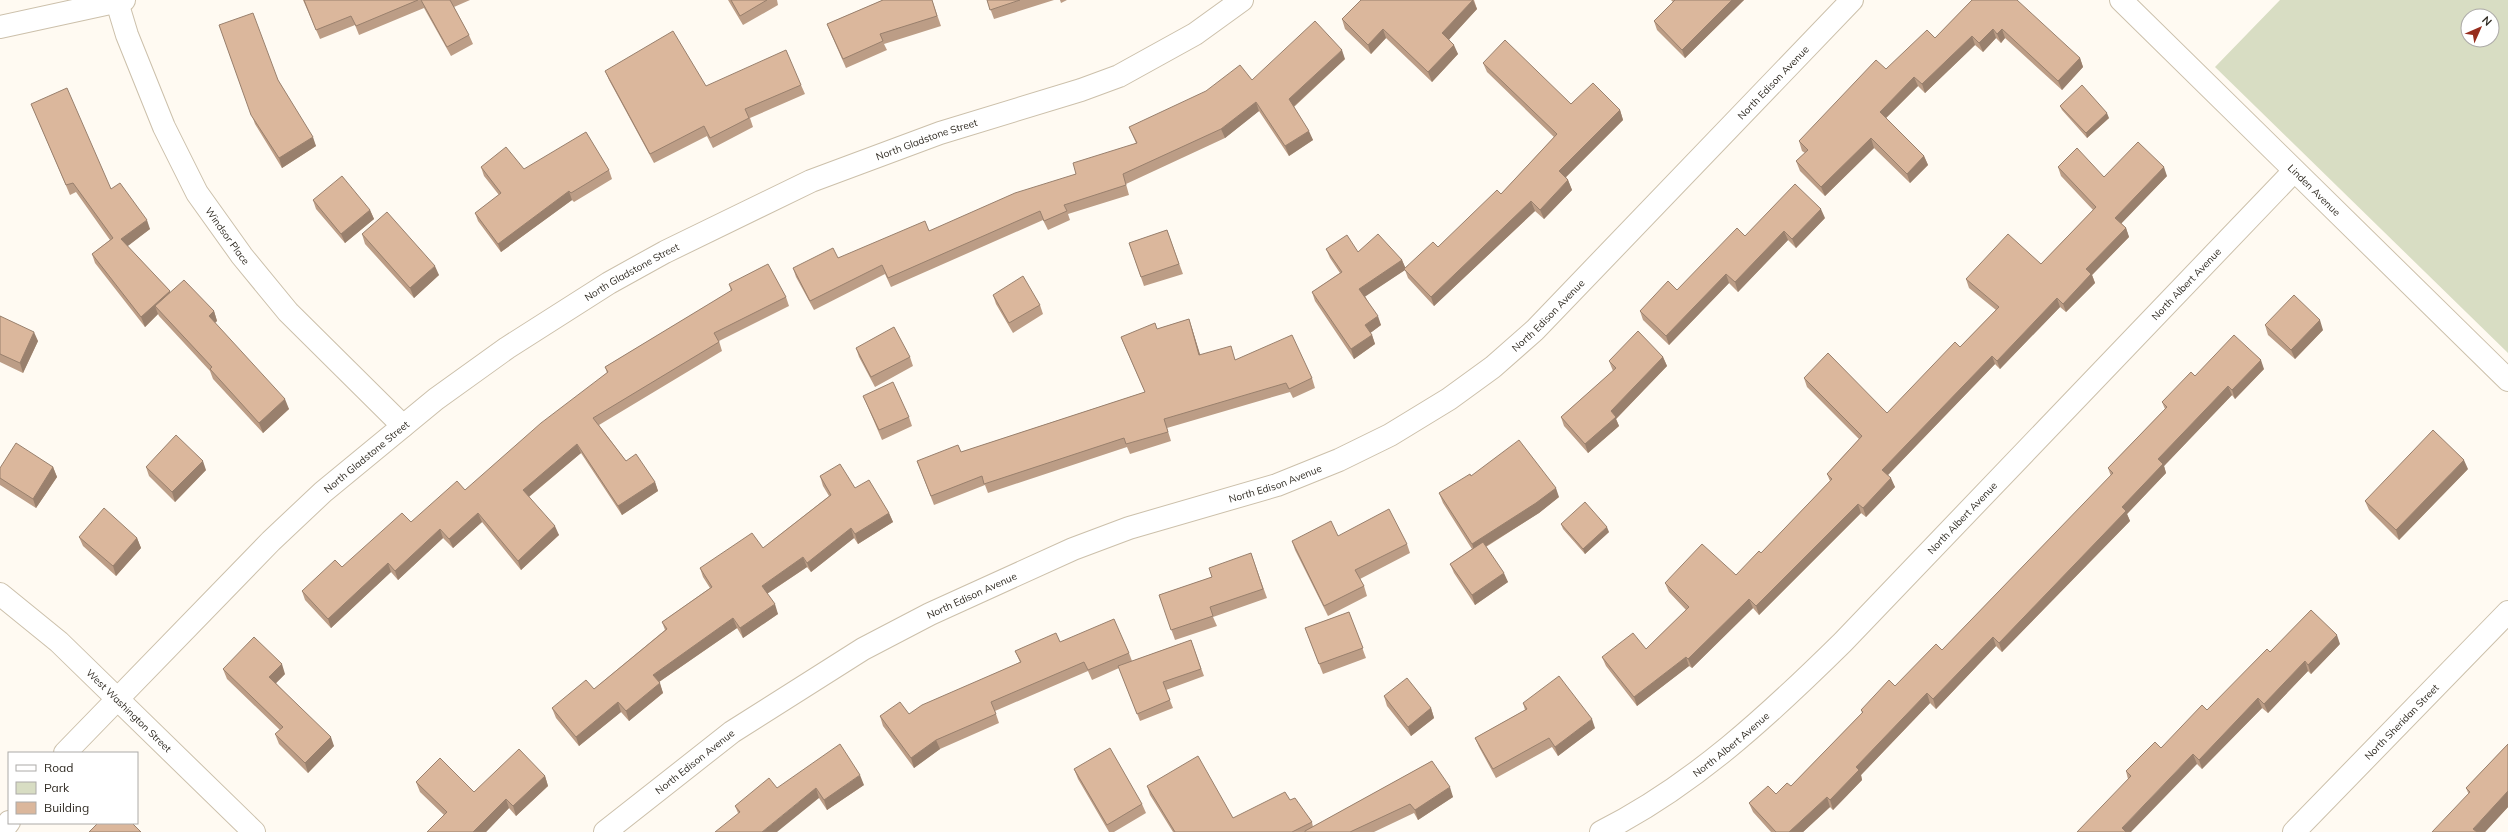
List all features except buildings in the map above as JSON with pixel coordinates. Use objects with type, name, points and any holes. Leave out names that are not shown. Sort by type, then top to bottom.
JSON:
[{"type":"street","name":"North Gladstone Street","points":[[66,752],[271,541],[323,492],[403,426],[506,348],[609,283],[665,252],[811,181],[940,132],[1081,90],[1119,76],[1195,34],[1242,0]]},
{"type":"street","name":"North Edison Avenue","points":[[605,832],[618,819],[732,732],[863,649],[930,614],[1080,547],[1129,528],[1276,485],[1332,463],[1390,435],[1449,398],[1493,367],[1535,330],[1852,0]]},
{"type":"street","name":"Linden Avenue","points":[[2121,0],[2508,380]]},
{"type":"street","name":"Windsor Place","points":[[120,1],[127,35],[164,127],[197,193],[242,256],[288,312],[403,426]]},
{"type":"street","points":[[0,27],[120,1]]},
{"type":"street","name":"North Albert Avenue","points":[[1601,832],[1657,798],[1719,756],[1778,706],[1843,642],[2294,171]]},
{"type":"street","name":"West Washington Street","points":[[0,594],[59,642],[254,832]]},
{"type":"street","name":"North Sheridan Street","points":[[2294,832],[2508,612]]},
{"type":"street","points":[[1,832],[8,823]]},
{"type":"green space","points":[[2280,0],[2508,0],[2508,353],[2215,67]]}]
